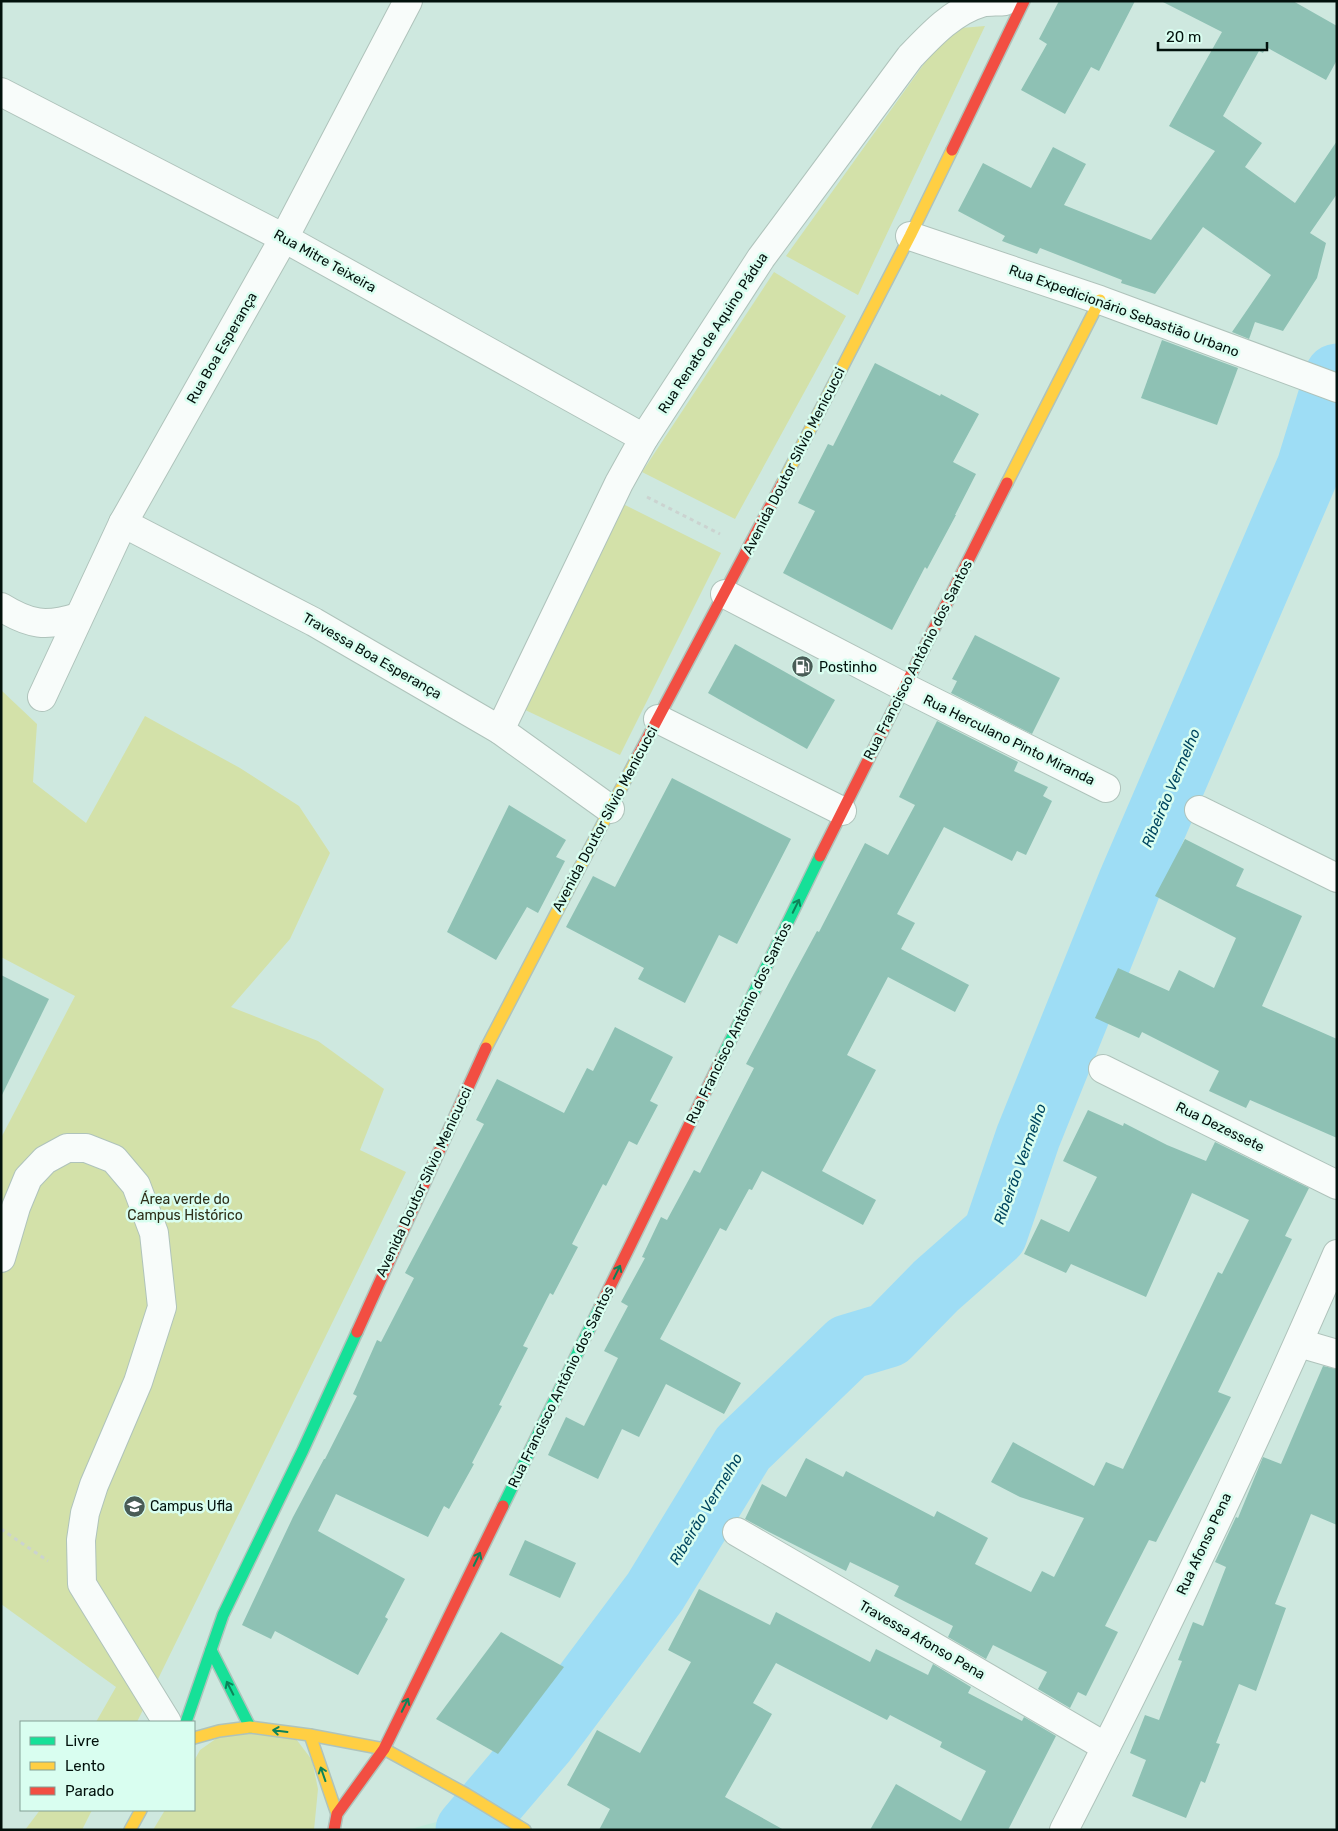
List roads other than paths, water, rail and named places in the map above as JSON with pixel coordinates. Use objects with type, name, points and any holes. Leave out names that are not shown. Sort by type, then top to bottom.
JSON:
[{"type":"main road","name":"Avenida Doutor Sílvio Menicucci","points":[[186,1721],[224,1616],[303,1450],[492,1033],[743,560],[910,236],[1024,1]]},
{"type":"main road","name":"Rua Francisco Antônio dos Santos","points":[[337,1814],[384,1749],[842,811],[1100,300]]},
{"type":"main road","points":[[211,1650],[250,1727]]},
{"type":"main road","points":[[195,1738],[219,1730],[250,1727],[310,1735],[384,1749],[466,1794],[525,1830]]},
{"type":"main road","points":[[310,1735],[337,1814],[334,1830]]},
{"type":"main road","points":[[130,1830],[140,1811]]},
{"type":"street","name":"Rua Boa Esperança","points":[[42,698],[122,523],[284,238],[408,1]]},
{"type":"street","name":"Rua Renato de Aquino Pádua","points":[[500,730],[619,483],[644,438],[761,258],[910,57],[932,34],[960,13],[981,3],[1005,1]]},
{"type":"street","name":"Rua Mitre Teixeira","points":[[1,92],[284,238],[644,438]]},
{"type":"street","name":"Rua Expedicionário Sebastião Urbano","points":[[910,236],[1100,300],[1337,388]]},
{"type":"street","name":"Travessa Boa Esperança","points":[[122,523],[314,622],[500,730],[610,809]]},
{"type":"street","name":"Rua Herculano Pinto Miranda","points":[[725,594],[904,687],[1106,788]]},
{"type":"street","points":[[1,607],[19,618],[37,624],[57,623],[78,617]]},
{"type":"street","points":[[658,719],[842,811]]},
{"type":"street","points":[[1199,810],[1337,878]]},
{"type":"street","name":"Rua Dezessete","points":[[1103,1069],[1337,1184]]},
{"type":"street","points":[[1,1258],[16,1207],[28,1178],[45,1160],[67,1148],[86,1148],[114,1159],[136,1185],[154,1233],[162,1307],[138,1382],[94,1485],[85,1513],[81,1540],[82,1584],[166,1721]]},
{"type":"street","name":"Rua Afonso Pena","points":[[1064,1830],[1106,1748],[1298,1342],[1337,1254]]},
{"type":"street","points":[[1298,1342],[1337,1354]]},
{"type":"street","name":"Travessa Afonso Pena","points":[[737,1532],[1106,1748]]},
{"type":"waterway","name":"Ribeirão Vermelho","points":[[468,1830],[543,1742],[655,1592],[743,1448],[848,1347],[888,1335],[936,1286],[995,1234],[1028,1137],[1130,883],[1309,467],[1337,376]]},
{"type":"place","name":"Postinho","points":[[803,667]]},
{"type":"place","name":"Campus Ufla","points":[[134,1506]]},
{"type":"park label","name":"Área verde do Campus Histórico","points":[[185,1208]]}]
